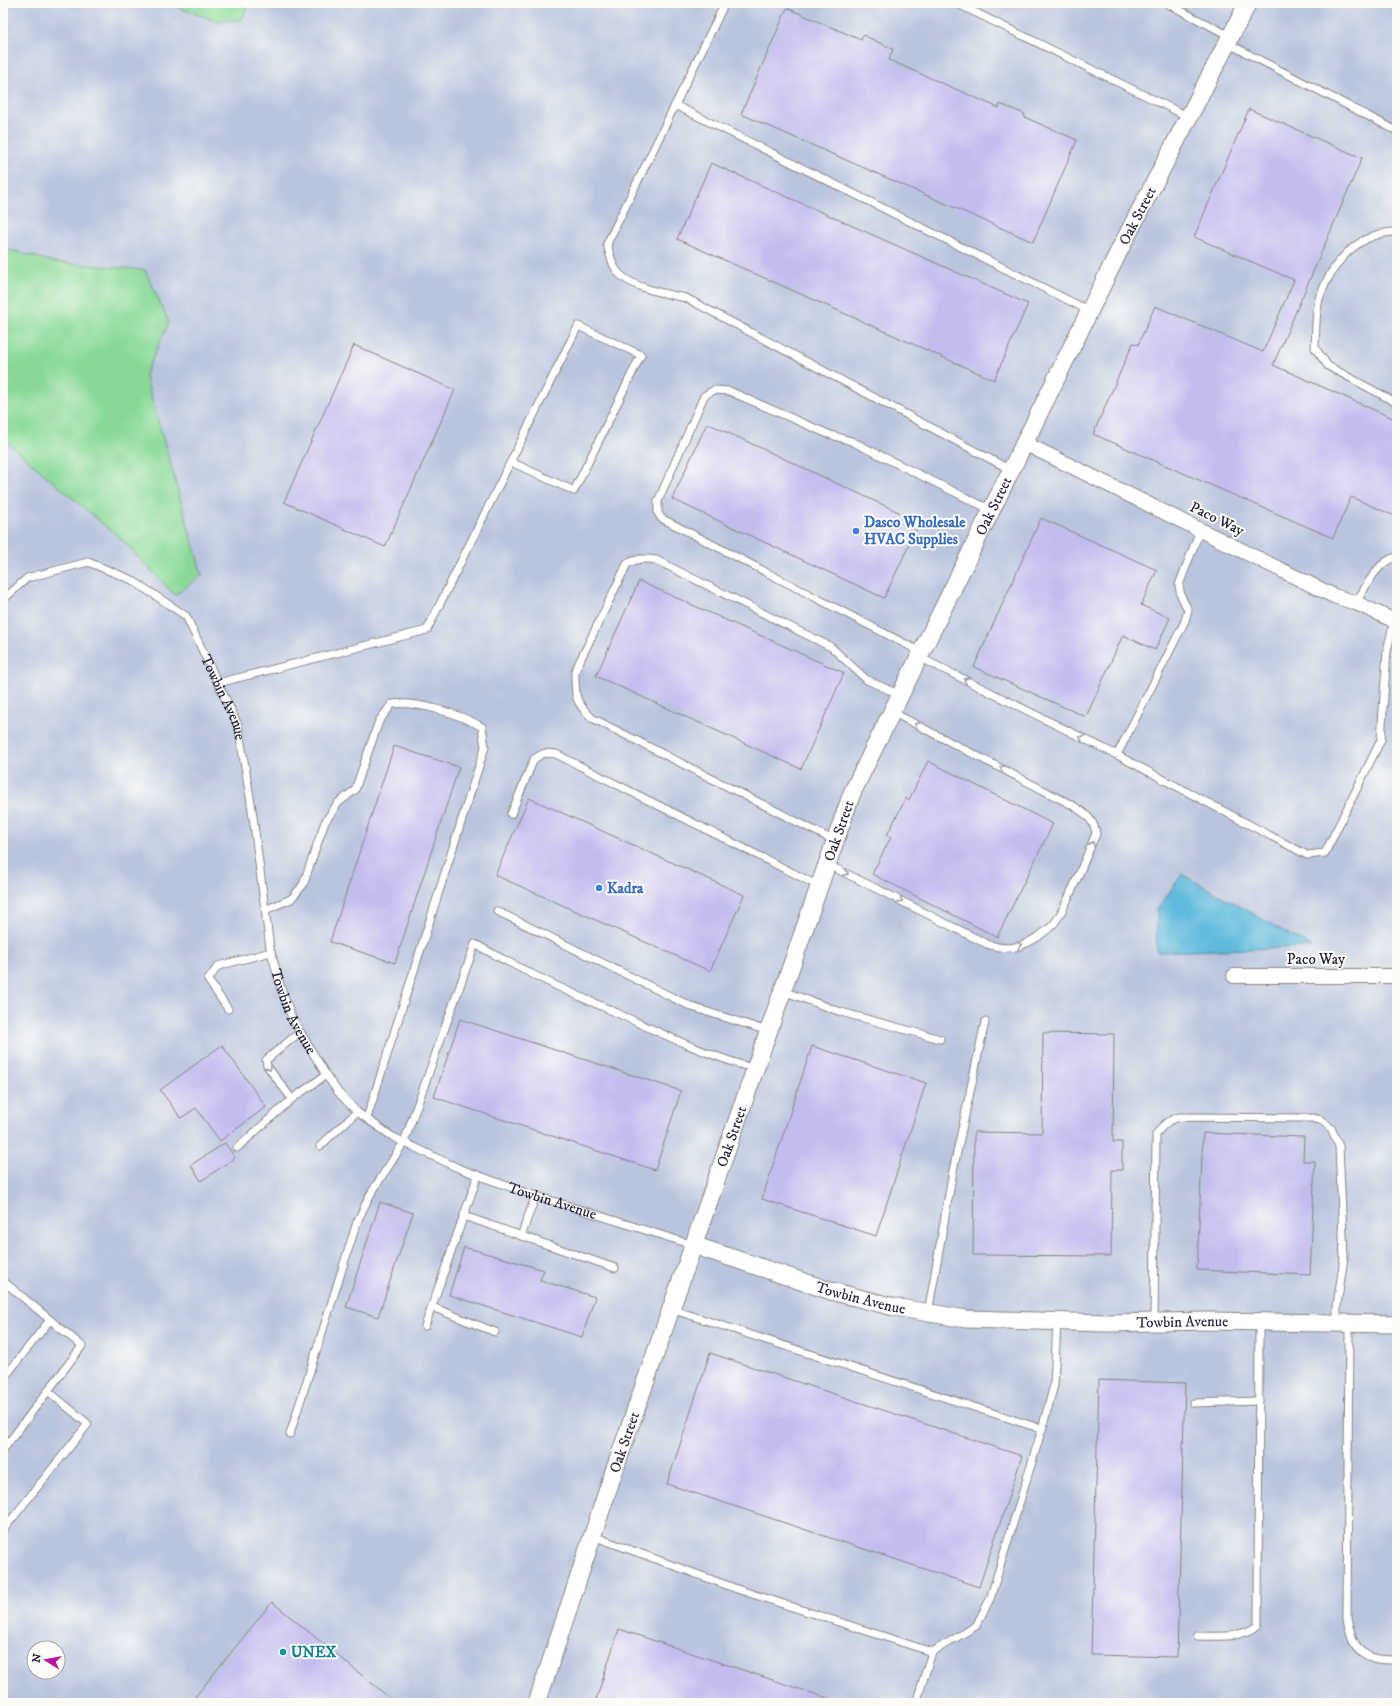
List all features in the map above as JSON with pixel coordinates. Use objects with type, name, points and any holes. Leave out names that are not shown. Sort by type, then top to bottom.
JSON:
[{"type":"street","name":"Oak Street","points":[[537,1703],[592,1536],[852,793],[1024,442],[1248,3]]},
{"type":"street","name":"Paco Way","points":[[1024,442],[1334,596],[1356,603],[1396,622]]},
{"type":"street","name":"Paco Way","points":[[1234,976],[1397,976]]},
{"type":"street","name":"Towbin Avenue","points":[[693,1245],[831,1291],[894,1307],[966,1319],[1397,1324]]},
{"type":"lane","points":[[725,3],[607,244],[615,268],[626,281],[666,294],[686,298],[1011,470]]},
{"type":"lane","points":[[956,3],[1189,117]]},
{"type":"lane","points":[[1166,3],[1229,40],[1397,131]]},
{"type":"lane","points":[[675,105],[1090,311]]},
{"type":"lane","points":[[1397,232],[1389,232],[1366,238],[1349,250],[1333,268],[1319,298],[1315,348],[1328,366],[1397,403]]},
{"type":"lane","points":[[218,683],[427,630],[578,326],[641,355],[574,491],[511,462]]},
{"type":"lane","points":[[991,510],[851,441],[828,434],[729,391],[714,390],[704,396],[658,501],[658,513],[661,518],[920,655],[1117,755],[1307,855],[1325,853],[1381,740],[1387,651],[1396,622]]},
{"type":"lane","points":[[1117,755],[1185,621],[1188,610],[1181,596],[1179,584],[1200,530]]},
{"type":"lane","points":[[1356,603],[1370,577],[1392,558],[1397,557]]},
{"type":"lane","points":[[835,841],[592,718],[579,706],[575,691],[575,671],[627,564],[633,560],[649,559],[656,560],[831,647],[867,680],[900,695]]},
{"type":"lane","name":"Towbin Avenue","points":[[3,600],[27,578],[88,562],[132,580],[186,616],[238,725],[252,809],[271,952],[284,996],[292,1018],[326,1075],[338,1092],[358,1112],[404,1142],[458,1168],[536,1195],[693,1245]]},
{"type":"lane","points":[[265,910],[291,899],[303,885],[325,822],[338,803],[355,790],[379,722],[392,704],[406,702],[468,718],[482,727],[485,747],[367,1118]]},
{"type":"lane","points":[[827,864],[987,944],[998,947],[1014,947],[1028,942],[1045,931],[1057,920],[1096,834],[1095,825],[1088,816],[1072,805],[892,712]]},
{"type":"lane","points":[[511,814],[534,759],[544,753],[556,754],[819,886]]},
{"type":"lane","points":[[497,911],[692,1007],[768,1031]]},
{"type":"lane","points":[[290,1434],[357,1222],[370,1195],[404,1142],[475,944],[518,969],[668,1036],[724,1060],[755,1069]]},
{"type":"lane","points":[[228,1009],[208,980],[218,966],[271,952]]},
{"type":"lane","points":[[782,991],[841,1012],[940,1039]]},
{"type":"lane","points":[[928,1313],[953,1171],[985,1022]]},
{"type":"lane","points":[[292,1099],[267,1066],[266,1060],[300,1032]]},
{"type":"lane","points":[[237,1148],[292,1099],[326,1075]]},
{"type":"lane","points":[[320,1146],[358,1112]]},
{"type":"lane","points":[[1154,1322],[1156,1135],[1162,1126],[1171,1119],[1180,1117],[1312,1118],[1322,1120],[1330,1128],[1340,1146],[1344,1258],[1337,1305],[1343,1323],[1347,1620],[1350,1635],[1363,1654],[1378,1660],[1397,1660]]},
{"type":"lane","points":[[425,1326],[478,1175]]},
{"type":"lane","points":[[521,1236],[536,1195]]},
{"type":"lane","points":[[464,1216],[615,1268]]},
{"type":"lane","points":[[3,1282],[82,1346],[3,1450]]},
{"type":"lane","points":[[432,1307],[495,1332]]},
{"type":"lane","points":[[671,1309],[1042,1429]]},
{"type":"lane","points":[[3,1379],[50,1320]]},
{"type":"lane","points":[[916,1703],[932,1652],[976,1626],[990,1599],[1054,1385],[1057,1321]]},
{"type":"lane","points":[[1197,1636],[1235,1635],[1251,1630],[1258,1625],[1259,1322]]},
{"type":"lane","points":[[3,1530],[88,1424],[48,1391]]},
{"type":"lane","points":[[1193,1402],[1258,1401]]},
{"type":"lane","points":[[592,1536],[737,1589],[932,1652]]},
{"type":"shaded area","points":[[3,3],[1397,3],[1397,1703],[3,1703]]},
{"type":"green space","points":[[165,3],[249,3],[242,19],[219,22]]},
{"type":"green space","points":[[3,248],[54,262],[145,270],[169,322],[145,375],[202,575],[175,595],[122,540],[3,439]]},
{"type":"water","points":[[1182,874],[1312,947],[1157,952],[1157,910]]},
{"type":"building","points":[[787,8],[861,40],[863,35],[893,49],[889,60],[999,108],[1000,104],[1025,114],[1024,117],[1077,140],[1033,242],[741,114]]},
{"type":"building","points":[[1249,109],[1362,158],[1273,365],[1397,420],[1397,517],[1351,497],[1333,538],[1093,434],[1133,343],[1138,345],[1155,306],[1263,352],[1294,280],[1194,237]]},
{"type":"building","points":[[711,163],[1028,304],[994,380],[677,239]]},
{"type":"building","points":[[354,345],[455,390],[385,547],[284,502]]},
{"type":"building","points":[[707,423],[920,522],[884,598],[672,499]]},
{"type":"building","points":[[1041,518],[1157,570],[1141,605],[1170,618],[1155,650],[1123,635],[1086,717],[974,667]]},
{"type":"building","points":[[639,581],[844,673],[801,769],[596,676]]},
{"type":"building","points":[[394,746],[459,767],[395,963],[330,942]]},
{"type":"building","points":[[928,761],[1053,824],[997,937],[872,874],[891,837],[887,835],[906,798],[909,800]]},
{"type":"building","points":[[529,798],[744,895],[710,971],[495,875]]},
{"type":"building","points":[[460,1019],[681,1091],[655,1170],[434,1097]]},
{"type":"building","points":[[1043,1033],[1114,1034],[1113,1142],[1122,1142],[1122,1170],[1112,1170],[1111,1256],[973,1255],[974,1132],[1042,1133]]},
{"type":"building","points":[[222,1045],[266,1107],[220,1141],[196,1108],[181,1118],[160,1090]]},
{"type":"building","points":[[812,1046],[926,1083],[876,1236],[762,1199]]},
{"type":"building","points":[[1203,1133],[1304,1137],[1303,1161],[1315,1161],[1310,1275],[1197,1270]]},
{"type":"building","points":[[225,1143],[235,1158],[201,1181],[191,1165]]},
{"type":"building","points":[[380,1202],[413,1213],[378,1317],[346,1307]]},
{"type":"building","points":[[464,1247],[544,1270],[540,1280],[595,1297],[582,1337],[449,1295]]},
{"type":"building","points":[[710,1353],[1022,1456],[979,1587],[667,1484]]},
{"type":"building","points":[[1099,1380],[1185,1383],[1177,1657],[1091,1655]]},
{"type":"building","name":"UNEX","points":[[272,1602],[396,1703],[190,1703]]},
{"type":"building","points":[[619,1629],[836,1701],[835,1703],[595,1703]]},
{"type":"place","name":"Dasco Wholesale HVAC Supplies","points":[[856,531]]},
{"type":"place","name":"Kadra","points":[[599,888]]},
{"type":"place","name":"UNEX","points":[[283,1652]]}]
